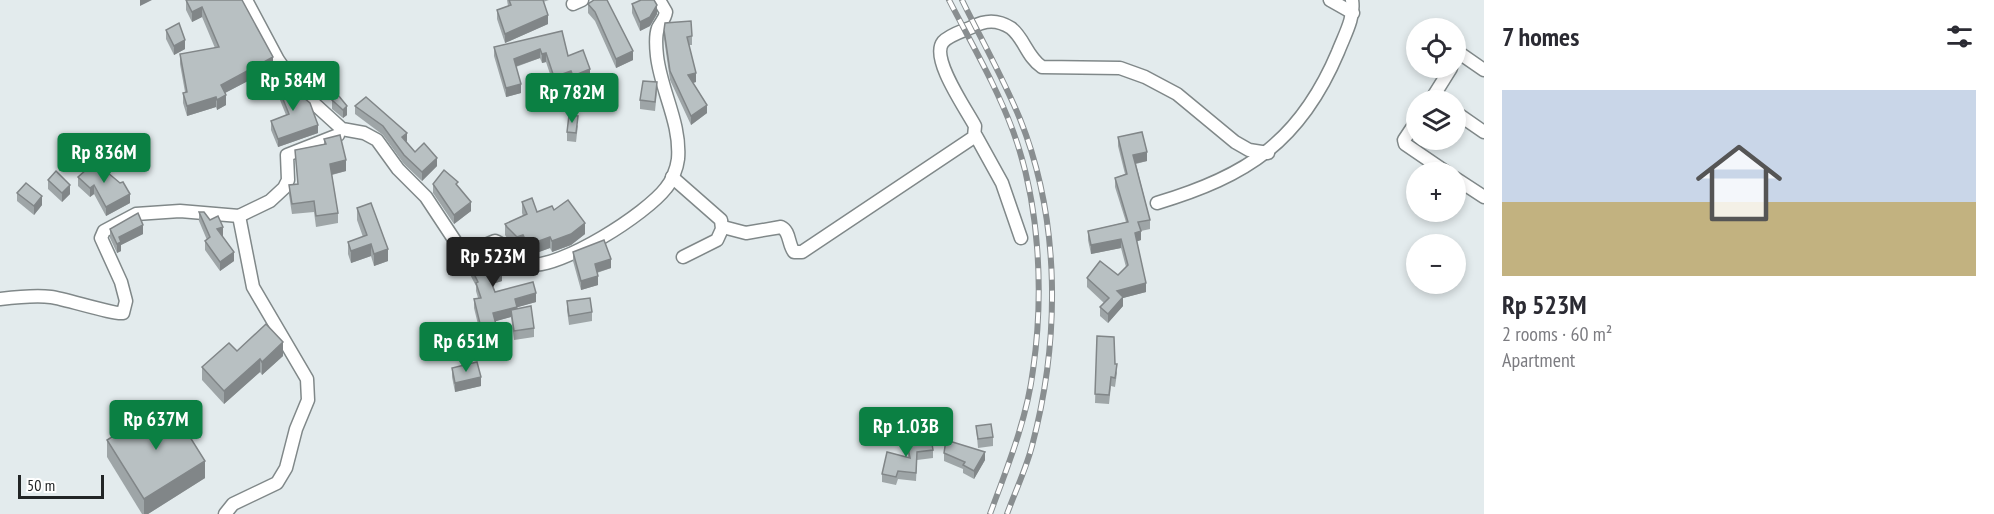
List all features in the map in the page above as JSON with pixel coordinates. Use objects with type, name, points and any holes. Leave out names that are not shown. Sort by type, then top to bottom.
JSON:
[{"type":"street","points":[[251,2],[278,60],[298,89],[344,130],[364,133],[377,140],[398,169],[426,197],[463,252],[495,242],[522,263],[529,265],[548,261],[597,241],[657,197],[672,177],[678,158],[677,134],[657,55],[657,30],[666,12],[659,0]]},
{"type":"street","points":[[1330,0],[1353,13]]},
{"type":"street","points":[[1157,203],[1216,184],[1268,153],[1295,124],[1323,82],[1353,13],[1352,0]]},
{"type":"street","points":[[1021,238],[1002,183],[975,136],[975,126],[942,65],[939,50],[944,42],[953,36],[983,21],[996,21],[1012,29],[1031,60],[1042,67],[1120,68],[1145,77],[1177,94],[1235,142],[1249,150],[1268,153]]},
{"type":"street","points":[[1466,60],[1484,70]]},
{"type":"street","points":[[1466,120],[1484,132]]},
{"type":"street","points":[[0,299],[52,297],[95,306],[117,314],[123,313],[126,301],[101,238],[104,231],[136,214],[180,212],[239,216],[270,201],[284,188],[288,180],[286,155],[337,136],[344,130]]},
{"type":"street","points":[[723,227],[746,233],[781,227],[787,232],[790,247],[794,252],[802,252],[975,136]]},
{"type":"street","points":[[1414,150],[1431,162]]},
{"type":"street","points":[[672,177],[721,220],[723,227],[717,240],[683,257]]},
{"type":"street","points":[[1466,185],[1484,197]]},
{"type":"street","points":[[225,514],[233,504],[277,483],[286,468],[296,429],[308,400],[307,379],[253,287],[239,216]]},
{"type":"building","points":[[186,0],[242,0],[273,57],[221,85],[226,95],[217,100],[216,97],[187,106],[183,93],[187,92],[180,54],[219,47],[202,7],[192,12]]},
{"type":"building","points":[[509,0],[543,0],[548,15],[505,34],[497,10],[511,5]]},
{"type":"building","points":[[594,0],[607,0],[633,51],[616,59],[595,12],[588,4]]},
{"type":"building","points":[[641,0],[654,0],[657,5],[650,17],[640,22],[632,4]]},
{"type":"building","points":[[691,21],[692,36],[687,37],[696,73],[688,75],[707,105],[691,116],[670,71],[664,30],[665,23]]},
{"type":"building","points":[[179,23],[185,40],[174,46],[166,30]]},
{"type":"building","points":[[562,31],[568,56],[583,50],[590,69],[573,76],[571,71],[554,77],[546,53],[542,54],[540,49],[514,59],[521,84],[506,88],[494,47]]},
{"type":"building","points":[[286,78],[301,99],[304,98],[310,103],[318,125],[278,139],[271,121],[289,114],[276,82]]},
{"type":"building","points":[[643,81],[657,82],[655,102],[640,100]]},
{"type":"building","points":[[338,95],[347,106],[343,110],[332,100]]},
{"type":"building","points":[[366,97],[407,133],[402,137],[415,152],[424,143],[437,158],[422,172],[404,155],[383,126],[355,106]]},
{"type":"building","points":[[569,115],[578,116],[576,133],[567,132]]},
{"type":"building","points":[[1142,132],[1147,152],[1133,155],[1150,220],[1138,222],[1141,231],[1135,233],[1146,283],[1117,291],[1123,297],[1108,314],[1100,307],[1109,298],[1087,278],[1100,261],[1118,275],[1128,265],[1121,239],[1091,245],[1088,231],[1128,222],[1115,178],[1127,174],[1118,137]]},
{"type":"building","points":[[340,135],[346,160],[330,164],[338,213],[316,216],[314,201],[292,204],[289,185],[298,184],[295,150],[326,144],[324,139]]},
{"type":"building","points":[[95,162],[120,183],[123,182],[130,194],[106,207],[94,185],[90,188],[78,177]]},
{"type":"building","points":[[444,170],[458,182],[456,184],[471,202],[454,215],[433,184]]},
{"type":"building","points":[[56,171],[70,185],[62,193],[48,180]]},
{"type":"building","points":[[26,183],[42,196],[34,206],[17,193]]},
{"type":"building","points":[[532,198],[537,212],[552,206],[554,210],[568,200],[585,223],[571,234],[552,241],[550,237],[528,245],[523,235],[517,237],[505,224],[527,214],[522,202]]},
{"type":"building","points":[[371,203],[388,249],[374,254],[371,244],[351,251],[348,242],[367,235],[357,208]]},
{"type":"building","points":[[199,212],[204,212],[210,220],[218,216],[223,227],[217,229],[234,252],[220,262],[205,241],[210,237]]},
{"type":"building","points":[[138,213],[143,225],[119,237],[121,242],[117,244],[110,229]]},
{"type":"building","points":[[604,240],[611,259],[595,264],[598,276],[581,281],[573,252]]},
{"type":"building","points":[[498,243],[510,256],[498,261],[502,272],[489,277],[495,292],[533,282],[536,293],[515,299],[517,307],[493,313],[499,336],[484,340],[474,299],[481,298],[476,283],[478,282],[464,254]]},
{"type":"building","points":[[590,298],[592,312],[569,316],[567,301]]},
{"type":"building","points":[[531,306],[534,328],[514,331],[511,310]]},
{"type":"building","points":[[266,324],[283,342],[262,362],[260,359],[224,391],[202,367],[229,343],[237,351]]},
{"type":"building","points":[[1097,336],[1114,337],[1115,364],[1117,364],[1115,378],[1111,377],[1109,395],[1095,394]]},
{"type":"building","points":[[477,362],[481,377],[455,383],[452,368]]},
{"type":"building","points":[[168,402],[205,461],[144,499],[107,440]]},
{"type":"building","points":[[991,424],[993,437],[978,439],[976,426]]},
{"type":"building","points":[[931,438],[933,450],[917,452],[916,473],[898,471],[896,477],[882,474],[887,452],[910,458],[907,442]]},
{"type":"building","points":[[946,440],[985,452],[974,471],[963,465],[965,462],[944,453]]},
{"type":"railway","points":[[949,0],[991,81],[1013,131],[1029,188],[1037,249],[1038,311],[1030,388],[1016,443],[990,514]]},
{"type":"railway","points":[[962,0],[1020,119],[1043,198],[1049,240],[1052,281],[1048,365],[1032,446],[1007,514]]}]
